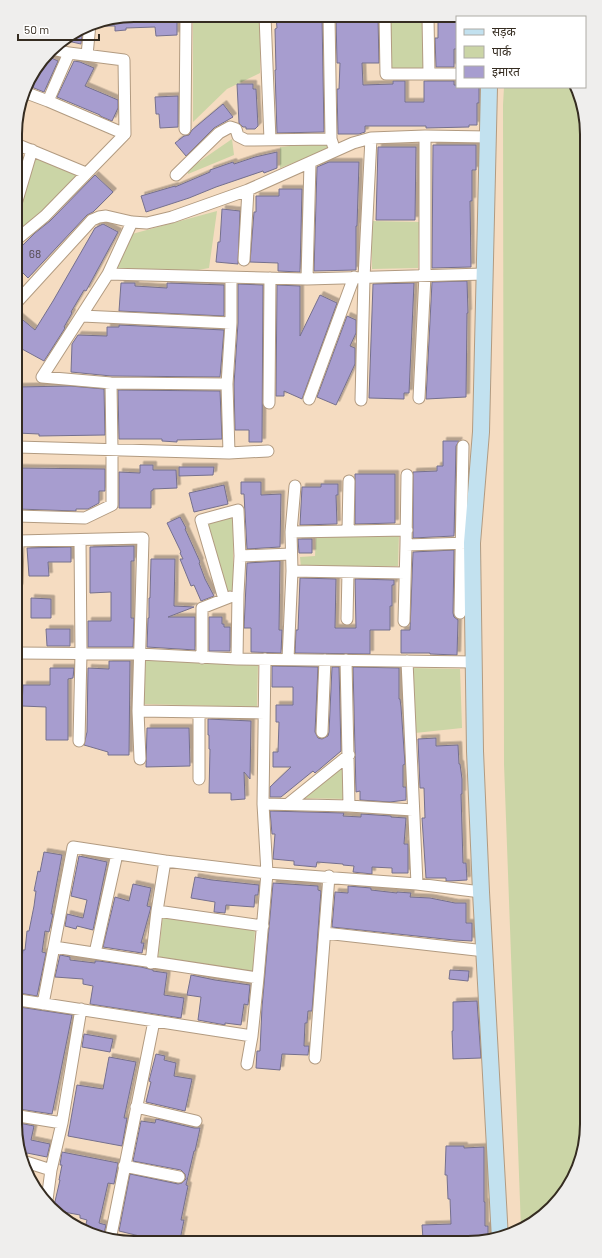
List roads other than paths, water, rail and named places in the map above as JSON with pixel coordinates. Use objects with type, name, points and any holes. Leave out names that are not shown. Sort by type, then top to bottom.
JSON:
[{"type":"street","points":[[185,129],[186,22]]},
{"type":"street","points":[[265,22],[270,140]]},
{"type":"street","points":[[329,22],[331,139],[335,152]]},
{"type":"street","points":[[385,22],[386,74],[456,74]]},
{"type":"street","points":[[428,22],[429,74]]},
{"type":"street","points":[[87,55],[89,32]]},
{"type":"street","points":[[22,235],[45,216],[124,134],[124,60],[59,51]]},
{"type":"street","points":[[48,101],[69,53]]},
{"type":"street","points":[[460,613],[481,424],[489,88]]},
{"type":"street","points":[[29,94],[124,134]]},
{"type":"street","points":[[176,175],[219,133],[227,128],[234,127],[238,136],[246,140],[331,139]]},
{"type":"street","points":[[22,297],[92,220],[99,217],[106,216],[132,222],[147,223],[172,218],[248,190],[354,143],[371,138],[425,136],[488,137]]},
{"type":"street","points":[[419,398],[425,275],[425,136]]},
{"type":"street","points":[[361,400],[359,278],[371,138]]},
{"type":"street","points":[[22,146],[86,173]]},
{"type":"street","points":[[22,184],[32,150]]},
{"type":"street","points":[[307,279],[310,163]]},
{"type":"street","points":[[244,260],[248,190]]},
{"type":"street","points":[[132,222],[108,274],[42,377],[111,382],[228,384]]},
{"type":"street","points":[[108,274],[307,279],[484,274]]},
{"type":"street","points":[[229,453],[228,384],[231,323],[231,278]]},
{"type":"street","points":[[269,402],[270,278]]},
{"type":"street","points":[[309,399],[359,278]]},
{"type":"street","points":[[82,316],[231,323]]},
{"type":"street","points":[[22,516],[85,518],[112,505],[111,382]]},
{"type":"street","points":[[463,446],[467,544],[475,662],[475,751],[481,892],[500,1231]]},
{"type":"street","points":[[22,447],[229,453],[268,451]]},
{"type":"street","points":[[404,620],[407,475]]},
{"type":"street","points":[[348,532],[349,481]]},
{"type":"street","points":[[288,659],[292,572],[291,532],[295,486]]},
{"type":"street","points":[[224,599],[201,520],[238,510],[240,556],[237,659]]},
{"type":"street","points":[[291,532],[406,530]]},
{"type":"street","points":[[22,541],[143,538],[138,712],[140,759]]},
{"type":"street","points":[[79,741],[81,653],[80,540]]},
{"type":"street","points":[[406,545],[467,544]]},
{"type":"street","points":[[240,556],[292,554]]},
{"type":"street","points":[[292,572],[406,573]]},
{"type":"street","points":[[347,619],[348,572]]},
{"type":"street","points":[[202,658],[202,608],[238,594]]},
{"type":"street","points":[[22,653],[139,654],[264,660],[288,659],[475,662]]},
{"type":"street","points":[[247,1064],[252,1036],[267,873],[263,804],[264,660]]},
{"type":"street","points":[[322,732],[325,660]]},
{"type":"street","points":[[346,660],[349,806]]},
{"type":"street","points":[[407,661],[417,884]]},
{"type":"street","points":[[138,712],[264,713]]},
{"type":"street","points":[[199,779],[200,712]]},
{"type":"street","points":[[288,804],[349,755]]},
{"type":"street","points":[[263,804],[349,806],[413,810]]},
{"type":"street","points":[[43,1004],[73,847],[165,861],[267,873],[329,876],[417,884],[481,892]]},
{"type":"street","points":[[96,953],[116,854]]},
{"type":"street","points":[[151,963],[165,861]]},
{"type":"street","points":[[315,1058],[329,876]]},
{"type":"street","points":[[157,911],[263,926]]},
{"type":"street","points":[[325,933],[484,951]]},
{"type":"street","points":[[54,947],[151,963],[258,978]]},
{"type":"street","points":[[22,1000],[252,1036]]},
{"type":"street","points":[[48,1195],[51,1170],[62,1123],[81,1009]]},
{"type":"street","points":[[111,1233],[154,1021]]},
{"type":"street","points":[[136,1107],[196,1121]]},
{"type":"street","points":[[22,1116],[62,1123]]},
{"type":"street","points":[[30,1164],[51,1170]]},
{"type":"street","points":[[124,1166],[179,1177]]}]
